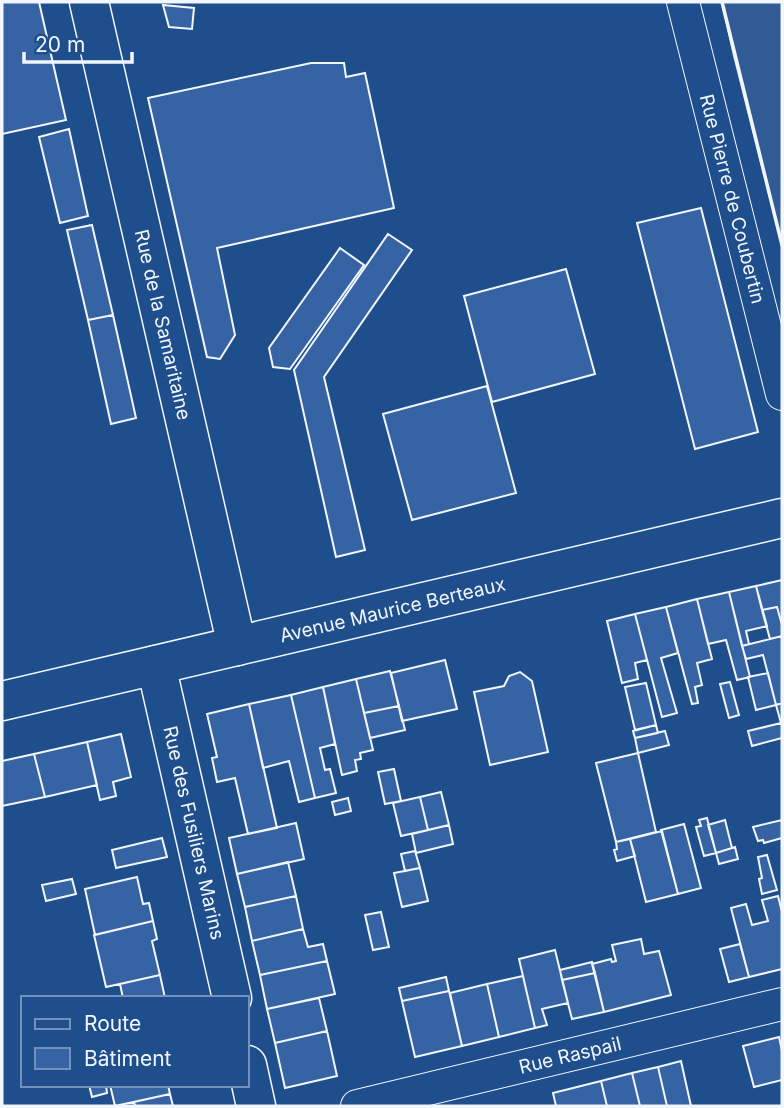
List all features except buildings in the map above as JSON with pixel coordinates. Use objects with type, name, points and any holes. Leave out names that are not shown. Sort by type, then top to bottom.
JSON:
[{"type":"street","name":"Rue de la Samaritaine","points":[[89,2],[237,646]]},
{"type":"street","name":"Rue Pierre de Coubertin","points":[[683,2],[782,394]]},
{"type":"street","name":"Avenue Maurice Berteaux","points":[[2,701],[782,518]]},
{"type":"street","name":"Rue des Fusiliers Marins","points":[[156,665],[232,996]]},
{"type":"street","name":"Rue Raspail","points":[[357,1106],[782,1004]]},
{"type":"street","points":[[248,1070],[256,1106]]},
{"type":"shaded area","points":[[722,2],[782,2],[782,245],[734,56]]},
{"type":"wall","points":[[722,2],[782,245]]}]
